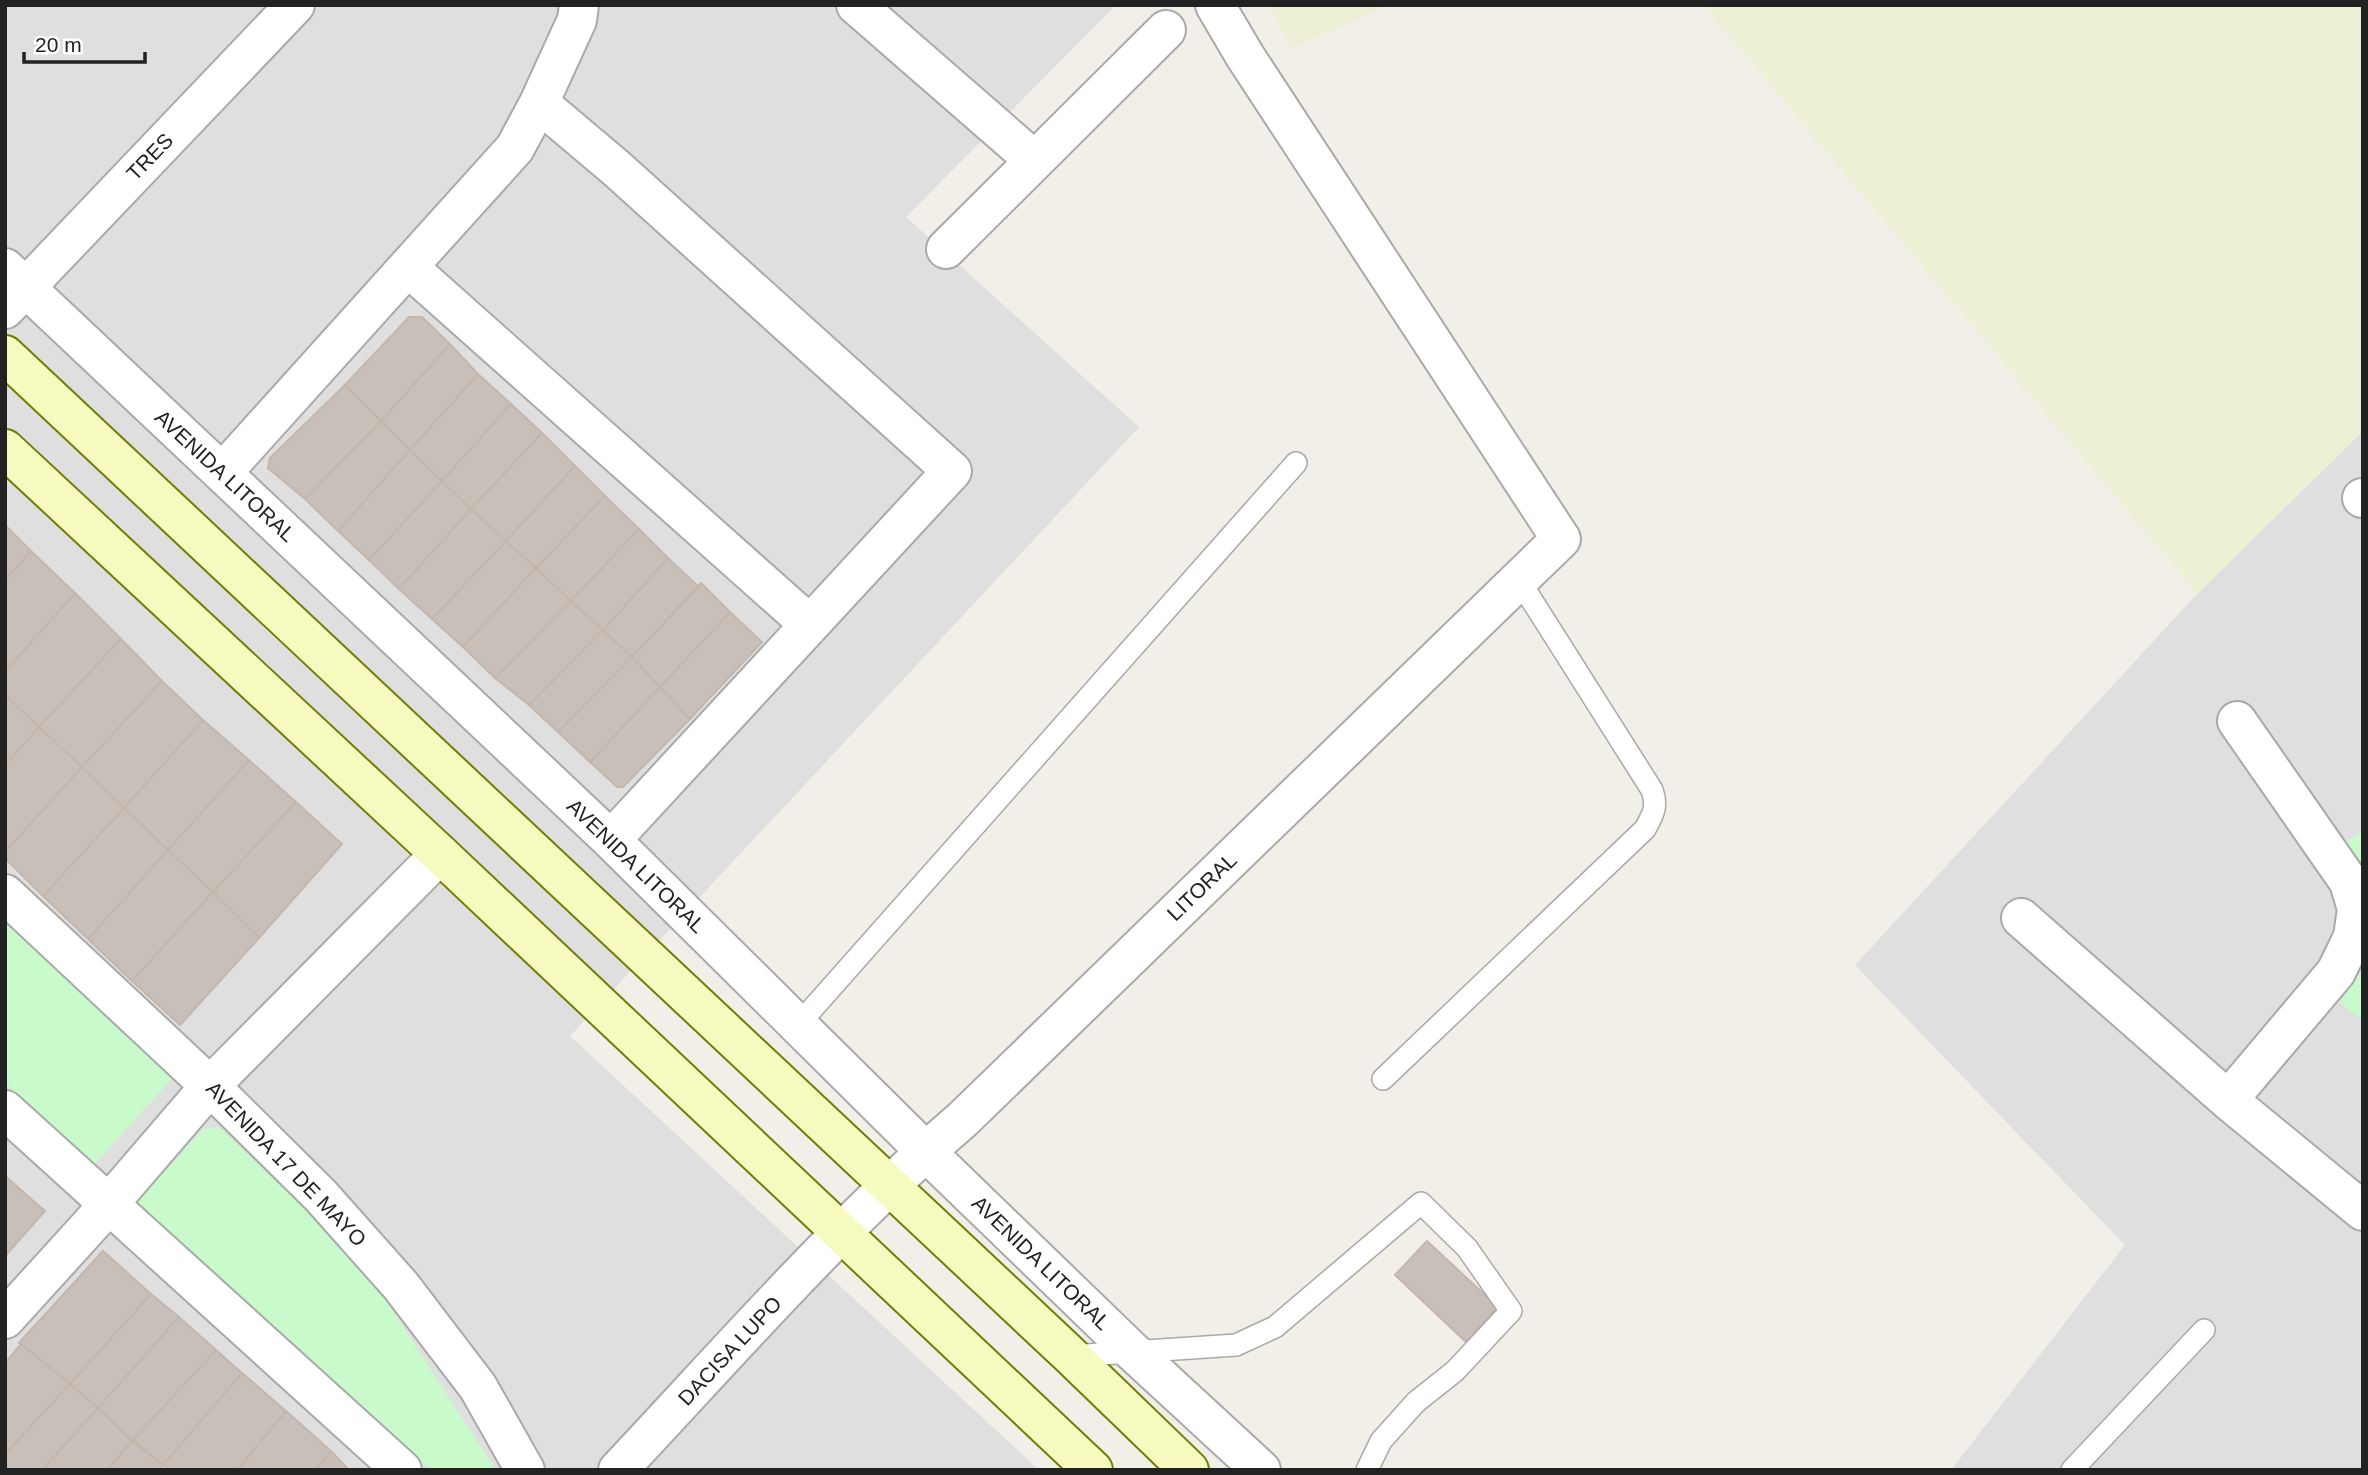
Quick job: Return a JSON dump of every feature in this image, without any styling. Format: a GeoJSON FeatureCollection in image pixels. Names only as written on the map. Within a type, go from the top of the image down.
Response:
{"type":"FeatureCollection","features":[{"type":"Feature","properties":{"kind":"main road"},"geometry":{"type":"LineString","coordinates":[[5,355],[1072,1356],[1189,1470]]}},
{"type":"Feature","properties":{"kind":"main road"},"geometry":{"type":"LineString","coordinates":[[5,449],[440,854],[1093,1470]]}},
{"type":"Feature","properties":{"kind":"street","name":"TRES"},"geometry":{"type":"LineString","coordinates":[[12,288],[295,5]]}},
{"type":"Feature","properties":{"kind":"street"},"geometry":{"type":"LineString","coordinates":[[222,473],[515,148],[577,20],[579,5]]}},
{"type":"Feature","properties":{"kind":"street"},"geometry":{"type":"LineString","coordinates":[[856,5],[1034,160]]}},
{"type":"Feature","properties":{"kind":"street","name":"LITORAL"},"geometry":{"type":"LineString","coordinates":[[841,1233],[962,1120],[1561,539],[1215,5]]}},
{"type":"Feature","properties":{"kind":"street"},"geometry":{"type":"LineString","coordinates":[[946,249],[1166,30]]}},
{"type":"Feature","properties":{"kind":"street"},"geometry":{"type":"LineString","coordinates":[[539,103],[952,471],[611,840]]}},
{"type":"Feature","properties":{"kind":"street"},"geometry":{"type":"LineString","coordinates":[[408,267],[809,624]]}},
{"type":"Feature","properties":{"kind":"street","name":"AVENIDA LITORAL"},"geometry":{"type":"LineString","coordinates":[[12,288],[222,473],[611,840],[925,1152],[1132,1351],[1261,1470]]}},
{"type":"Feature","properties":{"kind":"street"},"geometry":{"type":"LineString","coordinates":[[2228,1100],[2336,972],[2353,936],[2357,909],[2349,882],[2237,721]]}},
{"type":"Feature","properties":{"kind":"street"},"geometry":{"type":"LineString","coordinates":[[5,1319],[211,1086],[440,854]]}},
{"type":"Feature","properties":{"kind":"street","name":"AVENIDA 17 DE MAYO"},"geometry":{"type":"LineString","coordinates":[[5,894],[211,1086],[321,1196],[401,1286],[478,1387],[525,1470]]}},
{"type":"Feature","properties":{"kind":"street"},"geometry":{"type":"LineString","coordinates":[[2021,918],[2228,1100],[2363,1211]]}},
{"type":"Feature","properties":{"kind":"street"},"geometry":{"type":"LineString","coordinates":[[5,1110],[402,1470]]}},
{"type":"Feature","properties":{"kind":"street","name":"DACISA LUPO"},"geometry":{"type":"LineString","coordinates":[[618,1470],[841,1233]]}},
{"type":"Feature","properties":{"kind":"lane"},"geometry":{"type":"LineString","coordinates":[[798,1025],[1297,463]]}},
{"type":"Feature","properties":{"kind":"lane"},"geometry":{"type":"LineString","coordinates":[[1383,1079],[1645,829],[1654,813],[1656,800],[1653,790],[1519,580]]}},
{"type":"Feature","properties":{"kind":"lane"},"geometry":{"type":"LineString","coordinates":[[1072,1356],[1236,1345],[1275,1327],[1421,1203],[1467,1248],[1511,1311],[1455,1371],[1407,1412],[1381,1441],[1367,1470]]}},
{"type":"Feature","properties":{"kind":"lane"},"geometry":{"type":"LineString","coordinates":[[2072,1470],[2204,1329]]}},
{"type":"Feature","properties":{"kind":"shaded area"},"geometry":{"type":"Polygon","coordinates":[[[5,5],[1116,5],[906,217],[1139,427],[570,1036],[1039,1470],[5,1470],[5,5]]]}},
{"type":"Feature","properties":{"kind":"shaded area"},"geometry":{"type":"Polygon","coordinates":[[[2363,431],[2363,1470],[1951,1470],[2125,1245],[1855,965],[2197,594],[2363,431]]]}},
{"type":"Feature","properties":{"kind":"green space"},"geometry":{"type":"Polygon","coordinates":[[[1270,5],[1388,5],[1291,49],[1270,5]]]}},
{"type":"Feature","properties":{"kind":"green space"},"geometry":{"type":"Polygon","coordinates":[[[1703,5],[2363,5],[2363,431],[2197,594],[1703,5]]]}},
{"type":"Feature","properties":{"kind":"green space"},"geometry":{"type":"Polygon","coordinates":[[[2363,830],[2363,872],[2346,842],[2363,830]]]}},
{"type":"Feature","properties":{"kind":"green space"},"geometry":{"type":"Polygon","coordinates":[[[5,912],[177,1073],[94,1165],[5,1083],[5,912]]]}},
{"type":"Feature","properties":{"kind":"green space"},"geometry":{"type":"Polygon","coordinates":[[[2363,969],[2363,1021],[2340,1003],[2363,969]]]}},
{"type":"Feature","properties":{"kind":"green space"},"geometry":{"type":"Polygon","coordinates":[[[219,1127],[360,1261],[496,1470],[431,1470],[133,1207],[203,1129],[219,1127]]]}},
{"type":"Feature","properties":{"kind":"building"},"geometry":{"type":"Polygon","coordinates":[[[409,317],[422,317],[450,344],[381,421],[345,385],[409,317]]]}},
{"type":"Feature","properties":{"kind":"building"},"geometry":{"type":"Polygon","coordinates":[[[450,344],[478,374],[410,450],[381,421],[450,344]]]}},
{"type":"Feature","properties":{"kind":"building"},"geometry":{"type":"Polygon","coordinates":[[[478,374],[511,404],[442,481],[410,450],[478,374]]]}},
{"type":"Feature","properties":{"kind":"building"},"geometry":{"type":"Polygon","coordinates":[[[345,385],[381,421],[305,499],[268,468],[270,458],[345,385]]]}},
{"type":"Feature","properties":{"kind":"building"},"geometry":{"type":"Polygon","coordinates":[[[511,404],[542,433],[471,509],[442,481],[511,404]]]}},
{"type":"Feature","properties":{"kind":"building"},"geometry":{"type":"Polygon","coordinates":[[[381,421],[410,450],[338,531],[305,499],[381,421]]]}},
{"type":"Feature","properties":{"kind":"building"},"geometry":{"type":"Polygon","coordinates":[[[542,433],[575,466],[506,541],[471,509],[542,433]]]}},
{"type":"Feature","properties":{"kind":"building"},"geometry":{"type":"Polygon","coordinates":[[[410,450],[442,481],[369,560],[338,531],[410,450]]]}},
{"type":"Feature","properties":{"kind":"building"},"geometry":{"type":"Polygon","coordinates":[[[575,466],[605,496],[536,568],[506,541],[575,466]]]}},
{"type":"Feature","properties":{"kind":"building"},"geometry":{"type":"Polygon","coordinates":[[[442,481],[471,509],[399,589],[369,560],[442,481]]]}},
{"type":"Feature","properties":{"kind":"building"},"geometry":{"type":"Polygon","coordinates":[[[605,496],[639,529],[571,601],[536,568],[605,496]]]}},
{"type":"Feature","properties":{"kind":"building"},"geometry":{"type":"Polygon","coordinates":[[[471,509],[506,541],[432,619],[399,589],[471,509]]]}},
{"type":"Feature","properties":{"kind":"building"},"geometry":{"type":"Polygon","coordinates":[[[5,525],[31,551],[5,581],[5,525]]]}},
{"type":"Feature","properties":{"kind":"building"},"geometry":{"type":"Polygon","coordinates":[[[639,529],[668,558],[603,630],[571,601],[639,529]]]}},
{"type":"Feature","properties":{"kind":"building"},"geometry":{"type":"Polygon","coordinates":[[[506,541],[536,568],[463,647],[432,619],[506,541]]]}},
{"type":"Feature","properties":{"kind":"building"},"geometry":{"type":"Polygon","coordinates":[[[31,551],[75,593],[5,672],[5,581],[31,551]]]}},
{"type":"Feature","properties":{"kind":"building"},"geometry":{"type":"Polygon","coordinates":[[[668,558],[699,587],[632,657],[603,630],[668,558]]]}},
{"type":"Feature","properties":{"kind":"building"},"geometry":{"type":"Polygon","coordinates":[[[536,568],[571,601],[495,678],[463,647],[536,568]]]}},
{"type":"Feature","properties":{"kind":"building"},"geometry":{"type":"Polygon","coordinates":[[[701,583],[730,612],[660,687],[632,657],[701,583]]]}},
{"type":"Feature","properties":{"kind":"building"},"geometry":{"type":"Polygon","coordinates":[[[75,593],[121,639],[39,727],[5,695],[5,672],[75,593]]]}},
{"type":"Feature","properties":{"kind":"building"},"geometry":{"type":"Polygon","coordinates":[[[571,601],[603,630],[529,705],[495,678],[571,601]]]}},
{"type":"Feature","properties":{"kind":"building"},"geometry":{"type":"Polygon","coordinates":[[[730,612],[762,642],[690,719],[660,687],[730,612]]]}},
{"type":"Feature","properties":{"kind":"building"},"geometry":{"type":"Polygon","coordinates":[[[603,630],[632,657],[558,732],[529,705],[603,630]]]}},
{"type":"Feature","properties":{"kind":"building"},"geometry":{"type":"Polygon","coordinates":[[[121,639],[162,681],[82,767],[39,727],[121,639]]]}},
{"type":"Feature","properties":{"kind":"building"},"geometry":{"type":"Polygon","coordinates":[[[632,657],[660,687],[590,762],[558,732],[632,657]]]}},
{"type":"Feature","properties":{"kind":"building"},"geometry":{"type":"Polygon","coordinates":[[[162,681],[203,720],[124,808],[82,767],[162,681]]]}},
{"type":"Feature","properties":{"kind":"building"},"geometry":{"type":"Polygon","coordinates":[[[660,687],[690,719],[623,787],[617,787],[590,762],[660,687]]]}},
{"type":"Feature","properties":{"kind":"building"},"geometry":{"type":"Polygon","coordinates":[[[5,695],[39,727],[5,765],[5,695]]]}},
{"type":"Feature","properties":{"kind":"building"},"geometry":{"type":"Polygon","coordinates":[[[203,720],[249,760],[168,850],[124,808],[203,720]]]}},
{"type":"Feature","properties":{"kind":"building"},"geometry":{"type":"Polygon","coordinates":[[[39,727],[82,767],[5,852],[5,765],[39,727]]]}},
{"type":"Feature","properties":{"kind":"building"},"geometry":{"type":"Polygon","coordinates":[[[249,760],[296,802],[213,892],[168,850],[249,760]]]}},
{"type":"Feature","properties":{"kind":"building"},"geometry":{"type":"Polygon","coordinates":[[[82,767],[124,808],[43,896],[5,858],[5,852],[82,767]]]}},
{"type":"Feature","properties":{"kind":"building"},"geometry":{"type":"Polygon","coordinates":[[[296,802],[342,844],[259,938],[213,892],[296,802]]]}},
{"type":"Feature","properties":{"kind":"building"},"geometry":{"type":"Polygon","coordinates":[[[124,808],[168,850],[88,939],[43,896],[124,808]]]}},
{"type":"Feature","properties":{"kind":"building"},"geometry":{"type":"Polygon","coordinates":[[[168,850],[213,892],[132,981],[88,939],[168,850]]]}},
{"type":"Feature","properties":{"kind":"building"},"geometry":{"type":"Polygon","coordinates":[[[213,892],[259,938],[180,1025],[132,981],[213,892]]]}},
{"type":"Feature","properties":{"kind":"building"},"geometry":{"type":"Polygon","coordinates":[[[5,1176],[45,1211],[5,1256],[5,1176]]]}},
{"type":"Feature","properties":{"kind":"building"},"geometry":{"type":"Polygon","coordinates":[[[1427,1241],[1498,1307],[1466,1342],[1395,1275],[1427,1241]]]}},
{"type":"Feature","properties":{"kind":"building"},"geometry":{"type":"Polygon","coordinates":[[[103,1251],[151,1294],[70,1384],[19,1343],[103,1251]]]}},
{"type":"Feature","properties":{"kind":"building"},"geometry":{"type":"Polygon","coordinates":[[[151,1294],[179,1317],[98,1408],[70,1384],[151,1294]]]}},
{"type":"Feature","properties":{"kind":"building"},"geometry":{"type":"Polygon","coordinates":[[[179,1317],[216,1350],[132,1441],[98,1408],[179,1317]]]}},
{"type":"Feature","properties":{"kind":"building"},"geometry":{"type":"Polygon","coordinates":[[[21,1344],[70,1384],[5,1454],[5,1363],[21,1344]]]}},
{"type":"Feature","properties":{"kind":"building"},"geometry":{"type":"Polygon","coordinates":[[[216,1350],[242,1373],[163,1465],[133,1440],[216,1350]]]}},
{"type":"Feature","properties":{"kind":"building"},"geometry":{"type":"Polygon","coordinates":[[[242,1373],[286,1411],[237,1470],[168,1470],[163,1465],[242,1373]]]}},
{"type":"Feature","properties":{"kind":"building"},"geometry":{"type":"Polygon","coordinates":[[[70,1384],[98,1408],[42,1470],[5,1470],[5,1454],[70,1384]]]}},
{"type":"Feature","properties":{"kind":"building"},"geometry":{"type":"Polygon","coordinates":[[[98,1408],[132,1441],[107,1470],[42,1470],[98,1408]]]}},
{"type":"Feature","properties":{"kind":"building"},"geometry":{"type":"Polygon","coordinates":[[[286,1411],[331,1451],[315,1470],[237,1470],[286,1411]]]}},
{"type":"Feature","properties":{"kind":"building"},"geometry":{"type":"Polygon","coordinates":[[[132,1441],[163,1465],[159,1470],[107,1470],[132,1441]]]}},
{"type":"Feature","properties":{"kind":"building"},"geometry":{"type":"Polygon","coordinates":[[[331,1451],[349,1470],[315,1470],[331,1451]]]}}]}
